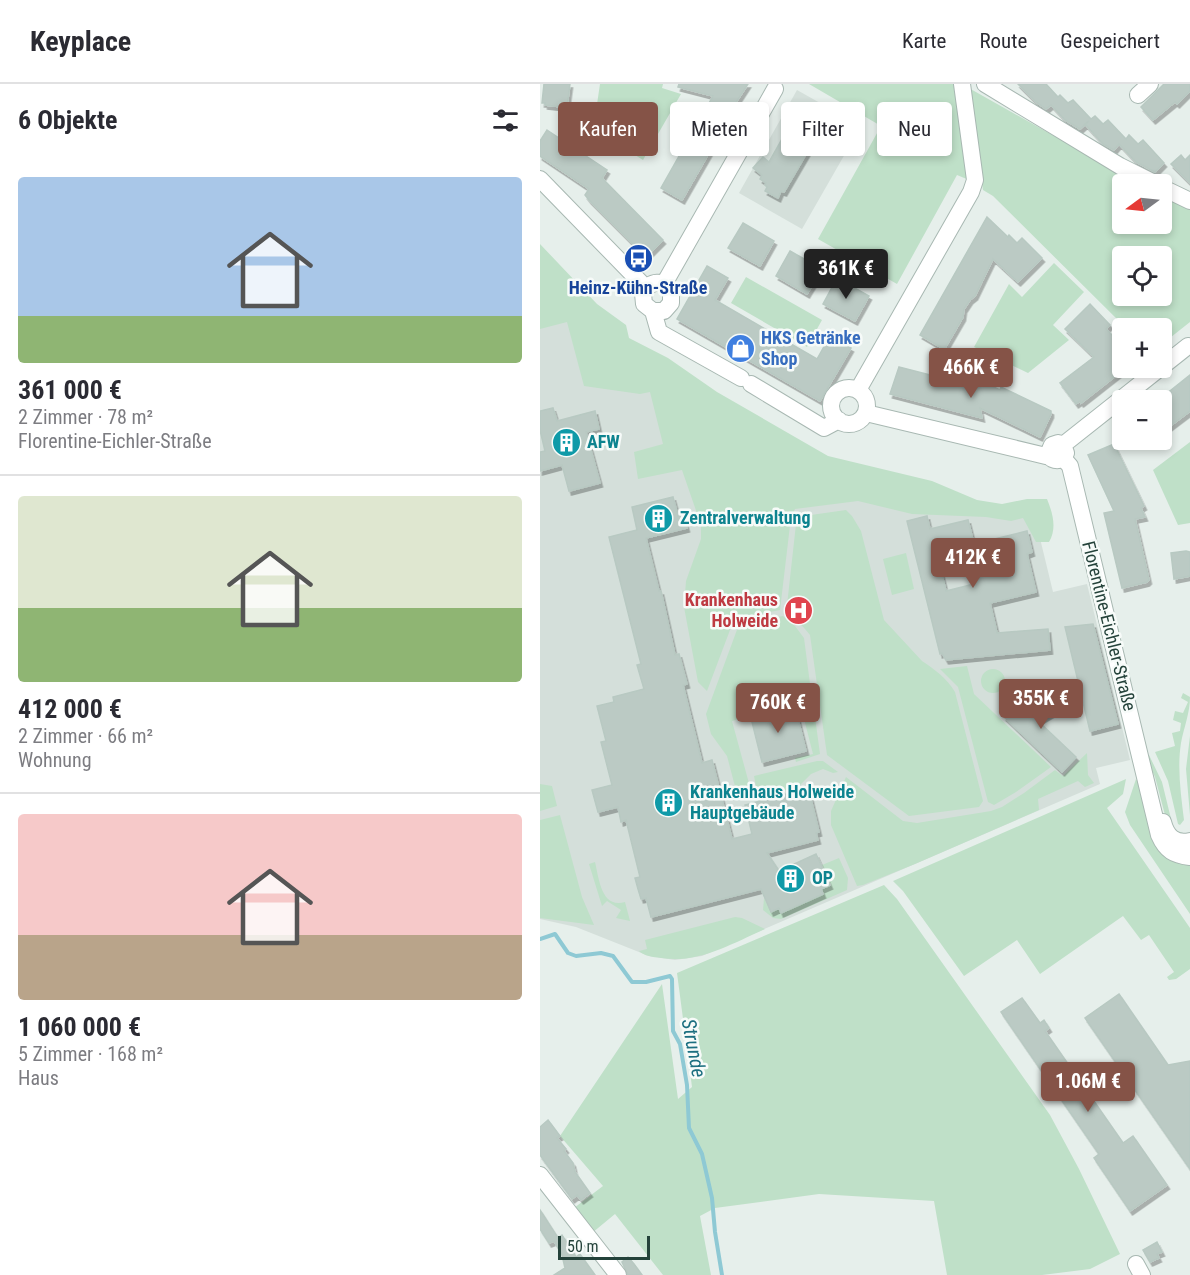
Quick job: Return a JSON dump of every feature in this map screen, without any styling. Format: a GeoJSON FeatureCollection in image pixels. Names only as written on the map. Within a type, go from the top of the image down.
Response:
{"type":"FeatureCollection","features":[{"type":"Feature","properties":{"kind":"street"},"geometry":{"type":"LineString","coordinates":[[858,390],[971,192],[975,180],[962,84]]}},
{"type":"Feature","properties":{"kind":"street"},"geometry":{"type":"LineString","coordinates":[[985,84],[1136,174]]}},
{"type":"Feature","properties":{"kind":"street"},"geometry":{"type":"LineString","coordinates":[[664,284],[775,90]]}},
{"type":"Feature","properties":{"kind":"street"},"geometry":{"type":"LineString","coordinates":[[540,179],[646,288]]}},
{"type":"Feature","properties":{"kind":"street"},"geometry":{"type":"LineString","coordinates":[[1172,192],[1190,201]]}},
{"type":"Feature","properties":{"kind":"street"},"geometry":{"type":"LineString","coordinates":[[653,311],[664,311],[671,303],[671,292],[664,284],[654,283],[643,293],[644,304],[653,311],[659,332],[824,428],[839,420]]}},
{"type":"Feature","properties":{"kind":"street"},"geometry":{"type":"LineString","coordinates":[[866,413],[1059,453],[1188,346]]}},
{"type":"Feature","properties":{"kind":"street"},"geometry":{"type":"LineString","coordinates":[[846,388],[858,390],[867,402],[866,413],[854,423],[844,423],[832,411],[833,399],[836,394],[846,388]]}},
{"type":"Feature","properties":{"kind":"street","name":"Florentine-Eichler-Straße"},"geometry":{"type":"LineString","coordinates":[[1059,453],[1070,466],[1163,844],[1168,851],[1190,857]]}},
{"type":"Feature","properties":{"kind":"street","name":"Florentine-Eichler-Straße"},"geometry":{"type":"LineString","coordinates":[[1150,796],[1170,838],[1177,842],[1190,841]]}},
{"type":"Feature","properties":{"kind":"street"},"geometry":{"type":"LineString","coordinates":[[540,1175],[618,1275]]}},
{"type":"Feature","properties":{"kind":"shaded area"},"geometry":{"type":"Polygon","coordinates":[[[797,90],[818,102],[790,102],[797,90]]]}},
{"type":"Feature","properties":{"kind":"shaded area"},"geometry":{"type":"Polygon","coordinates":[[[781,118],[781,156],[844,156],[802,229],[739,193],[760,156],[769,156],[769,140],[781,118]]]}},
{"type":"Feature","properties":{"kind":"shaded area","name":"Krankenhaus Holweide"},"geometry":{"type":"Polygon","coordinates":[[[540,267],[664,372],[844,465],[977,501],[1036,510],[1038,530],[1053,592],[1087,584],[1130,760],[1096,768],[1100,784],[702,956],[675,960],[649,956],[576,927],[540,919],[540,267]]]}},
{"type":"Feature","properties":{"kind":"green space"},"geometry":{"type":"Polygon","coordinates":[[[600,84],[663,84],[662,88],[681,94],[676,102],[670,102],[670,113],[658,134],[658,102],[597,102],[600,84]]]}},
{"type":"Feature","properties":{"kind":"green space"},"geometry":{"type":"Polygon","coordinates":[[[809,84],[955,84],[969,180],[957,175],[897,284],[818,239],[877,133],[877,156],[952,156],[952,102],[877,102],[877,124],[865,117],[865,102],[840,102],[809,84]]]}},
{"type":"Feature","properties":{"kind":"green space"},"geometry":{"type":"Polygon","coordinates":[[[967,87],[1121,174],[1112,174],[1112,234],[1172,234],[1172,197],[1190,204],[1190,322],[1172,336],[1172,318],[1116,318],[993,196],[983,190],[967,87]]]}},
{"type":"Feature","properties":{"kind":"green space"},"geometry":{"type":"Polygon","coordinates":[[[540,244],[597,304],[626,325],[629,338],[668,358],[717,392],[828,456],[932,481],[977,500],[1002,504],[1027,499],[1047,499],[1053,521],[1053,531],[1049,542],[1036,542],[1023,518],[1011,521],[986,517],[912,514],[858,501],[795,509],[791,517],[780,610],[740,618],[733,622],[707,691],[698,682],[684,607],[686,581],[701,539],[701,525],[682,470],[638,479],[634,452],[663,444],[650,392],[640,394],[584,386],[567,322],[540,329],[540,244]]]}},
{"type":"Feature","properties":{"kind":"green space"},"geometry":{"type":"Polygon","coordinates":[[[1054,263],[1084,292],[1053,325],[1069,340],[1028,373],[974,347],[1009,284],[1022,297],[1054,263]]]}},
{"type":"Feature","properties":{"kind":"green space"},"geometry":{"type":"Polygon","coordinates":[[[746,277],[822,320],[807,347],[731,303],[746,277]]]}},
{"type":"Feature","properties":{"kind":"green space"},"geometry":{"type":"Polygon","coordinates":[[[1190,442],[1190,523],[1178,525],[1153,470],[1190,442]]]}},
{"type":"Feature","properties":{"kind":"green space"},"geometry":{"type":"Polygon","coordinates":[[[846,510],[861,531],[884,620],[922,661],[944,678],[955,692],[983,801],[979,807],[909,816],[827,755],[810,635],[787,605],[796,524],[799,519],[804,516],[846,510]]]}},
{"type":"Feature","properties":{"kind":"green space"},"geometry":{"type":"Polygon","coordinates":[[[906,553],[914,589],[892,595],[883,559],[906,553]]]}},
{"type":"Feature","properties":{"kind":"green space"},"geometry":{"type":"Polygon","coordinates":[[[783,616],[804,638],[812,699],[732,721],[753,798],[744,799],[737,794],[727,756],[711,734],[706,714],[738,627],[743,623],[783,616]]]}},
{"type":"Feature","properties":{"kind":"green space"},"geometry":{"type":"Polygon","coordinates":[[[967,666],[974,694],[1051,767],[994,805],[988,802],[958,687],[940,669],[967,666]]]}},
{"type":"Feature","properties":{"kind":"green space"},"geometry":{"type":"Polygon","coordinates":[[[993,669],[998,670],[1004,676],[1004,686],[998,692],[993,693],[988,692],[982,686],[981,681],[982,676],[988,670],[993,669]]]}},
{"type":"Feature","properties":{"kind":"green space"},"geometry":{"type":"Polygon","coordinates":[[[1183,693],[1190,697],[1179,762],[1184,820],[1180,825],[1168,781],[1155,752],[1175,746],[1172,733],[1180,731],[1181,723],[1173,720],[1175,711],[1183,713],[1188,702],[1181,698],[1183,693]]]}},
{"type":"Feature","properties":{"kind":"green space"},"geometry":{"type":"Polygon","coordinates":[[[813,702],[820,754],[796,762],[795,758],[813,754],[801,707],[813,702]]]}},
{"type":"Feature","properties":{"kind":"green space"},"geometry":{"type":"Polygon","coordinates":[[[1190,736],[1190,815],[1186,769],[1190,736]]]}},
{"type":"Feature","properties":{"kind":"green space"},"geometry":{"type":"Polygon","coordinates":[[[1087,753],[1088,775],[1094,783],[1085,787],[1078,781],[1038,799],[1039,810],[863,885],[857,886],[831,825],[831,811],[846,777],[903,821],[917,823],[991,811],[1002,807],[1055,770],[1063,776],[1087,753]]]}},
{"type":"Feature","properties":{"kind":"green space"},"geometry":{"type":"Polygon","coordinates":[[[1149,755],[1162,782],[1173,827],[1183,833],[1183,838],[1180,838],[1165,815],[1155,777],[1145,756],[1149,755]]]}},
{"type":"Feature","properties":{"kind":"green space"},"geometry":{"type":"Polygon","coordinates":[[[823,761],[838,772],[833,773],[823,769],[811,774],[798,787],[758,797],[754,776],[823,761]]]}},
{"type":"Feature","properties":{"kind":"green space"},"geometry":{"type":"Polygon","coordinates":[[[1126,779],[1123,794],[1107,808],[1190,928],[1190,969],[1176,979],[1169,980],[1167,977],[1174,972],[1149,935],[1141,940],[1123,916],[1040,974],[1017,940],[964,976],[903,891],[893,881],[1126,779]]]}},
{"type":"Feature","properties":{"kind":"green space"},"geometry":{"type":"Polygon","coordinates":[[[1136,779],[1190,861],[1190,914],[1130,825],[1125,812],[1136,779]]]}},
{"type":"Feature","properties":{"kind":"green space"},"geometry":{"type":"Polygon","coordinates":[[[540,784],[552,786],[557,806],[540,811],[540,784]]]}},
{"type":"Feature","properties":{"kind":"green space"},"geometry":{"type":"Polygon","coordinates":[[[560,815],[582,897],[594,925],[540,918],[540,820],[560,815]]]}},
{"type":"Feature","properties":{"kind":"green space"},"geometry":{"type":"Polygon","coordinates":[[[839,858],[848,878],[847,890],[781,919],[773,918],[763,910],[764,898],[771,912],[779,908],[781,913],[824,894],[822,889],[831,885],[822,865],[839,858]]]}},
{"type":"Feature","properties":{"kind":"green space"},"geometry":{"type":"Polygon","coordinates":[[[595,862],[602,891],[611,901],[625,902],[630,921],[616,918],[621,910],[607,901],[602,906],[589,864],[595,862]]]}},
{"type":"Feature","properties":{"kind":"green space"},"geometry":{"type":"Polygon","coordinates":[[[884,885],[897,899],[1050,1115],[1120,1254],[1090,1269],[1042,1275],[947,1275],[934,1201],[819,1194],[715,1208],[700,1216],[711,1275],[663,1275],[615,1214],[592,1233],[574,1208],[603,1186],[560,1136],[662,984],[678,1099],[692,1087],[677,973],[884,885]]]}},
{"type":"Feature","properties":{"kind":"green space"},"geometry":{"type":"Polygon","coordinates":[[[735,917],[765,929],[714,951],[688,958],[655,957],[639,951],[647,949],[645,940],[735,917]]]}},
{"type":"Feature","properties":{"kind":"building"},"geometry":{"type":"Polygon","coordinates":[[[544,84],[570,84],[568,102],[558,102],[558,107],[542,103],[544,84]]]}},
{"type":"Feature","properties":{"kind":"building"},"geometry":{"type":"Polygon","coordinates":[[[679,84],[748,84],[736,102],[710,102],[713,96],[678,87],[679,84]]]}},
{"type":"Feature","properties":{"kind":"building"},"geometry":{"type":"Polygon","coordinates":[[[1018,84],[1046,84],[1058,97],[1060,95],[1068,103],[1073,100],[1091,119],[1095,116],[1103,124],[1108,120],[1126,139],[1129,135],[1138,144],[1143,140],[1164,163],[1155,172],[1136,162],[1119,144],[1114,150],[1103,144],[1085,124],[1080,129],[1065,120],[1051,105],[1046,109],[1018,84]]]}},
{"type":"Feature","properties":{"kind":"building"},"geometry":{"type":"Polygon","coordinates":[[[1164,84],[1190,84],[1190,91],[1177,104],[1175,102],[1153,120],[1141,107],[1164,84]]]}},
{"type":"Feature","properties":{"kind":"building"},"geometry":{"type":"Polygon","coordinates":[[[547,130],[558,137],[558,156],[586,156],[607,170],[602,178],[663,240],[646,257],[589,200],[585,195],[589,189],[540,156],[540,141],[547,130]]]}},
{"type":"Feature","properties":{"kind":"building"},"geometry":{"type":"Polygon","coordinates":[[[781,141],[781,156],[805,156],[784,192],[781,191],[778,198],[765,191],[766,183],[760,179],[762,175],[753,168],[763,157],[769,162],[781,141]]]}},
{"type":"Feature","properties":{"kind":"building"},"geometry":{"type":"Polygon","coordinates":[[[1181,155],[1185,160],[1190,155],[1190,183],[1171,164],[1181,155]]]}},
{"type":"Feature","properties":{"kind":"building"},"geometry":{"type":"Polygon","coordinates":[[[679,156],[707,156],[682,200],[661,188],[679,156]]]}},
{"type":"Feature","properties":{"kind":"building"},"geometry":{"type":"Polygon","coordinates":[[[987,217],[1017,243],[1022,238],[1042,258],[1018,282],[993,259],[975,296],[964,309],[963,317],[945,348],[942,348],[920,335],[987,217]]]}},
{"type":"Feature","properties":{"kind":"building"},"geometry":{"type":"Polygon","coordinates":[[[743,223],[774,241],[760,266],[728,248],[743,223]]]}},
{"type":"Feature","properties":{"kind":"building"},"geometry":{"type":"Polygon","coordinates":[[[790,251],[822,269],[807,294],[776,276],[790,251]]]}},
{"type":"Feature","properties":{"kind":"building"},"geometry":{"type":"Polygon","coordinates":[[[707,266],[728,278],[715,300],[817,359],[830,336],[851,348],[820,401],[677,319],[707,266]]]}},
{"type":"Feature","properties":{"kind":"building"},"geometry":{"type":"Polygon","coordinates":[[[837,278],[869,296],[855,321],[823,304],[837,278]]]}},
{"type":"Feature","properties":{"kind":"building"},"geometry":{"type":"Polygon","coordinates":[[[1090,304],[1110,325],[1106,329],[1112,335],[1113,378],[1081,403],[1080,401],[1076,404],[1060,383],[1094,357],[1065,329],[1090,304]]]}},
{"type":"Feature","properties":{"kind":"building"},"geometry":{"type":"Polygon","coordinates":[[[899,367],[977,387],[979,380],[1000,390],[1001,387],[1051,411],[1051,414],[1040,437],[980,408],[982,418],[890,394],[899,367]]]}},
{"type":"Feature","properties":{"kind":"building"},"geometry":{"type":"Polygon","coordinates":[[[1190,375],[1190,411],[1172,425],[1172,390],[1190,375]]]}},
{"type":"Feature","properties":{"kind":"building","name":"AFW"},"geometry":{"type":"Polygon","coordinates":[[[553,408],[557,421],[595,411],[599,429],[586,432],[600,483],[569,491],[562,465],[540,471],[540,452],[545,451],[540,430],[540,411],[553,408]]]}},
{"type":"Feature","properties":{"kind":"building"},"geometry":{"type":"Polygon","coordinates":[[[1112,445],[1112,450],[1117,450],[1144,506],[1141,508],[1145,517],[1135,519],[1149,580],[1147,582],[1122,588],[1104,513],[1114,511],[1088,455],[1112,445]]]}},
{"type":"Feature","properties":{"kind":"building"},"geometry":{"type":"Polygon","coordinates":[[[673,497],[678,516],[683,514],[687,528],[646,538],[659,591],[661,591],[675,655],[679,654],[687,684],[683,685],[702,763],[712,760],[732,839],[752,834],[745,805],[805,789],[806,796],[810,795],[819,832],[816,833],[818,840],[767,853],[779,871],[816,854],[830,885],[821,889],[823,894],[781,913],[779,908],[771,912],[761,889],[651,917],[646,898],[641,899],[635,878],[640,877],[626,820],[621,822],[618,807],[598,812],[592,790],[612,785],[601,742],[606,741],[597,706],[614,702],[613,697],[644,689],[637,665],[641,664],[609,537],[637,530],[632,507],[673,497]]]}},
{"type":"Feature","properties":{"kind":"building"},"geometry":{"type":"Polygon","coordinates":[[[927,516],[930,529],[968,520],[974,544],[1027,531],[1032,552],[1027,554],[1036,592],[990,603],[997,633],[1048,629],[1050,650],[946,660],[942,653],[940,654],[907,521],[927,516]],[[968,560],[940,567],[946,591],[974,584],[968,560]]]}},
{"type":"Feature","properties":{"kind":"building"},"geometry":{"type":"Polygon","coordinates":[[[1190,552],[1190,576],[1174,579],[1171,553],[1190,552]]]}},
{"type":"Feature","properties":{"kind":"building"},"geometry":{"type":"Polygon","coordinates":[[[1093,624],[1118,724],[1090,731],[1065,627],[1093,624]]]}},
{"type":"Feature","properties":{"kind":"building"},"geometry":{"type":"Polygon","coordinates":[[[1048,691],[1059,709],[1038,721],[1076,757],[1062,772],[1004,717],[1048,691]]]}},
{"type":"Feature","properties":{"kind":"building"},"geometry":{"type":"Polygon","coordinates":[[[795,707],[806,751],[762,762],[751,718],[795,707]]]}},
{"type":"Feature","properties":{"kind":"building"},"geometry":{"type":"Polygon","coordinates":[[[1119,994],[1168,1065],[1190,1061],[1190,1169],[1085,1018],[1119,994]]]}},
{"type":"Feature","properties":{"kind":"building"},"geometry":{"type":"Polygon","coordinates":[[[1022,998],[1040,1023],[1044,1020],[1049,1028],[1045,1031],[1123,1143],[1133,1136],[1167,1185],[1130,1211],[1094,1158],[1099,1154],[1001,1012],[1022,998]]]}},
{"type":"Feature","properties":{"kind":"building"},"geometry":{"type":"Polygon","coordinates":[[[548,1120],[560,1136],[557,1138],[566,1149],[564,1151],[573,1163],[575,1172],[590,1193],[581,1200],[577,1195],[572,1199],[540,1155],[540,1127],[548,1120]]]}},
{"type":"Feature","properties":{"kind":"building"},"geometry":{"type":"Polygon","coordinates":[[[540,1210],[558,1238],[562,1235],[576,1257],[580,1254],[595,1275],[554,1275],[565,1268],[562,1255],[554,1241],[549,1243],[540,1229],[540,1210]]]}},
{"type":"Feature","properties":{"kind":"building"},"geometry":{"type":"Polygon","coordinates":[[[1157,1242],[1162,1252],[1157,1254],[1159,1258],[1150,1262],[1143,1250],[1157,1242]]]}},
{"type":"Feature","properties":{"kind":"building"},"geometry":{"type":"Polygon","coordinates":[[[628,1257],[642,1275],[628,1275],[622,1262],[628,1257]]]}},
{"type":"Feature","properties":{"kind":"waterway","name":"Strunde"},"geometry":{"type":"LineString","coordinates":[[540,939],[555,934],[568,953],[576,956],[601,953],[613,956],[632,982],[646,982],[670,976],[672,979],[673,1031],[680,1044],[687,1085],[689,1128],[702,1154],[712,1198],[722,1275]]}},
{"type":"Feature","properties":{"kind":"place","name":"Heinz-Kühn-Straße"},"geometry":{"type":"Point","coordinates":[638,259]}},
{"type":"Feature","properties":{"kind":"place","name":"HKS Getränke Shop"},"geometry":{"type":"Point","coordinates":[740,348]}},
{"type":"Feature","properties":{"kind":"place","name":"AFW"},"geometry":{"type":"Point","coordinates":[566,442]}},
{"type":"Feature","properties":{"kind":"place","name":"Zentralverwaltung"},"geometry":{"type":"Point","coordinates":[659,518]}},
{"type":"Feature","properties":{"kind":"place","name":"Krankenhaus Holweide"},"geometry":{"type":"Point","coordinates":[799,610]}},
{"type":"Feature","properties":{"kind":"place","name":"Krankenhaus Holweide Hauptgebäude"},"geometry":{"type":"Point","coordinates":[669,802]}},
{"type":"Feature","properties":{"kind":"place","name":"OP"},"geometry":{"type":"Point","coordinates":[791,878]}}]}
